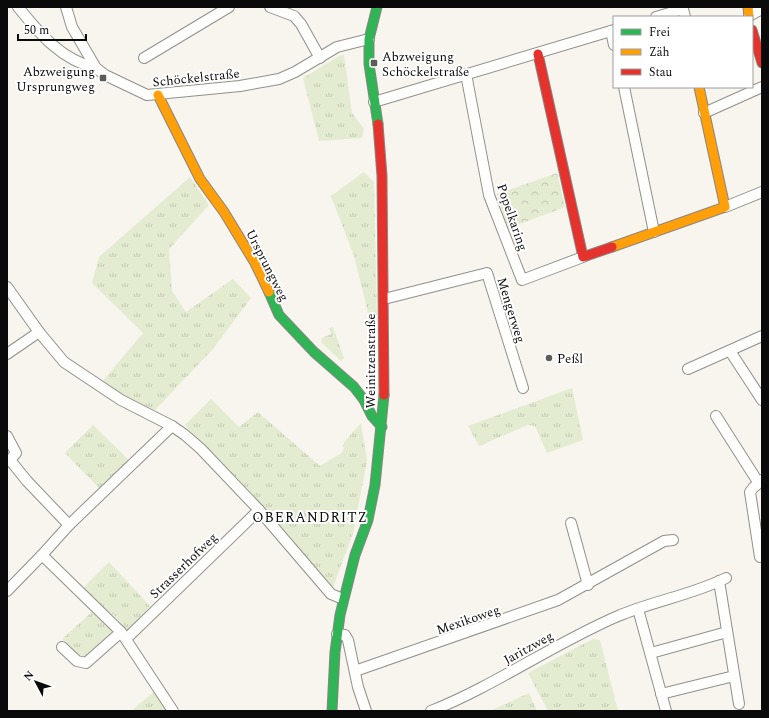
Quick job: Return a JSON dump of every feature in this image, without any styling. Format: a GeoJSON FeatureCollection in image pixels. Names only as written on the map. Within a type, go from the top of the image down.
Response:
{"type":"FeatureCollection","features":[{"type":"Feature","properties":{"kind":"street"},"geometry":{"type":"LineString","coordinates":[[18,7],[37,30],[64,55],[86,66],[96,68]]}},
{"type":"Feature","properties":{"kind":"street","name":"Schöckelstraße"},"geometry":{"type":"LineString","coordinates":[[66,7],[72,27],[96,68],[105,75],[147,95],[240,86],[279,79],[295,72],[338,47],[369,39]]}},
{"type":"Feature","properties":{"kind":"street","name":"Schöckelstraße"},"geometry":{"type":"LineString","coordinates":[[144,58],[229,7]]}},
{"type":"Feature","properties":{"kind":"street"},"geometry":{"type":"LineString","coordinates":[[270,7],[294,16],[301,24],[320,58]]}},
{"type":"Feature","properties":{"kind":"street","name":"Weinitzenstraße"},"geometry":{"type":"LineString","coordinates":[[332,711],[337,634],[343,600],[355,555],[368,520],[375,485],[382,427],[385,375],[382,176],[380,140],[369,64],[369,39],[377,7]]}},
{"type":"Feature","properties":{"kind":"street"},"geometry":{"type":"LineString","coordinates":[[659,16],[683,9],[685,16]]}},
{"type":"Feature","properties":{"kind":"street"},"geometry":{"type":"LineString","coordinates":[[748,13],[762,9]]}},
{"type":"Feature","properties":{"kind":"street"},"geometry":{"type":"LineString","coordinates":[[374,102],[538,54],[612,30]]}},
{"type":"Feature","properties":{"kind":"street"},"geometry":{"type":"LineString","coordinates":[[753,33],[762,63]]}},
{"type":"Feature","properties":{"kind":"street"},"geometry":{"type":"LineString","coordinates":[[538,54],[583,257]]}},
{"type":"Feature","properties":{"kind":"street","name":"Popelkaring"},"geometry":{"type":"LineString","coordinates":[[466,74],[489,195],[522,280],[725,207],[762,192]]}},
{"type":"Feature","properties":{"kind":"street"},"geometry":{"type":"LineString","coordinates":[[704,113],[762,87]]}},
{"type":"Feature","properties":{"kind":"street"},"geometry":{"type":"LineString","coordinates":[[624,88],[654,232]]}},
{"type":"Feature","properties":{"kind":"street"},"geometry":{"type":"LineString","coordinates":[[699,88],[725,207]]}},
{"type":"Feature","properties":{"kind":"street","name":"Ursprungweg"},"geometry":{"type":"LineString","coordinates":[[158,95],[200,178],[224,212],[255,263],[279,315],[291,330],[328,366],[349,382],[364,400],[372,416],[382,427]]}},
{"type":"Feature","properties":{"kind":"street","name":"Mengerweg"},"geometry":{"type":"LineString","coordinates":[[384,299],[487,273],[523,388]]}},
{"type":"Feature","properties":{"kind":"street"},"geometry":{"type":"LineString","coordinates":[[7,287],[39,332],[64,362],[121,400],[172,426],[201,449],[259,510],[331,594],[343,600]]}},
{"type":"Feature","properties":{"kind":"street"},"geometry":{"type":"LineString","coordinates":[[7,354],[39,332]]}},
{"type":"Feature","properties":{"kind":"street"},"geometry":{"type":"LineString","coordinates":[[688,369],[762,336]]}},
{"type":"Feature","properties":{"kind":"street"},"geometry":{"type":"LineString","coordinates":[[730,351],[762,400]]}},
{"type":"Feature","properties":{"kind":"street"},"geometry":{"type":"LineString","coordinates":[[716,416],[760,481],[750,492],[760,557],[762,556]]}},
{"type":"Feature","properties":{"kind":"street"},"geometry":{"type":"LineString","coordinates":[[7,591],[69,525],[172,426]]}},
{"type":"Feature","properties":{"kind":"street"},"geometry":{"type":"LineString","coordinates":[[7,436],[16,453],[8,461],[69,525]]}},
{"type":"Feature","properties":{"kind":"street","name":"Strasserhofweg"},"geometry":{"type":"LineString","coordinates":[[62,647],[77,661],[86,663],[123,636],[259,510]]}},
{"type":"Feature","properties":{"kind":"street"},"geometry":{"type":"LineString","coordinates":[[571,523],[588,585]]}},
{"type":"Feature","properties":{"kind":"street","name":"Mexikoweg"},"geometry":{"type":"LineString","coordinates":[[355,671],[558,600],[588,585],[664,541],[673,540]]}},
{"type":"Feature","properties":{"kind":"street"},"geometry":{"type":"LineString","coordinates":[[42,555],[123,636],[173,711]]}},
{"type":"Feature","properties":{"kind":"street","name":"Jaritzweg"},"geometry":{"type":"LineString","coordinates":[[431,711],[493,682],[555,646],[618,616],[723,579],[727,632],[739,704]]}},
{"type":"Feature","properties":{"kind":"street"},"geometry":{"type":"LineString","coordinates":[[638,609],[666,711]]}},
{"type":"Feature","properties":{"kind":"street"},"geometry":{"type":"LineString","coordinates":[[650,654],[727,632]]}},
{"type":"Feature","properties":{"kind":"street"},"geometry":{"type":"LineString","coordinates":[[337,634],[345,635],[348,640],[366,711]]}},
{"type":"Feature","properties":{"kind":"street"},"geometry":{"type":"LineString","coordinates":[[661,694],[734,676]]}},
{"type":"Feature","properties":{"kind":"green space"},"geometry":{"type":"Polygon","coordinates":[[[344,55],[352,113],[364,129],[362,138],[319,141],[303,78],[339,56],[344,55]]]}},
{"type":"Feature","properties":{"kind":"green space"},"geometry":{"type":"Polygon","coordinates":[[[364,172],[374,182],[377,319],[374,337],[354,256],[331,196],[364,172]]]}},
{"type":"Feature","properties":{"kind":"green space"},"geometry":{"type":"Polygon","coordinates":[[[557,173],[565,207],[507,229],[497,194],[557,173]]]}},
{"type":"Feature","properties":{"kind":"green space"},"geometry":{"type":"Polygon","coordinates":[[[190,177],[209,205],[169,249],[172,291],[186,312],[233,279],[251,298],[213,349],[155,410],[120,394],[102,382],[143,333],[92,283],[99,257],[190,177]]]}},
{"type":"Feature","properties":{"kind":"green space"},"geometry":{"type":"Polygon","coordinates":[[[333,327],[344,358],[341,361],[321,342],[322,338],[331,334],[329,328],[333,327]]]}},
{"type":"Feature","properties":{"kind":"green space"},"geometry":{"type":"Polygon","coordinates":[[[572,388],[583,440],[547,453],[535,426],[528,425],[479,446],[468,426],[572,388]]]}},
{"type":"Feature","properties":{"kind":"green space"},"geometry":{"type":"Polygon","coordinates":[[[211,399],[239,427],[258,412],[320,466],[343,452],[344,442],[361,423],[367,461],[353,533],[332,590],[262,508],[185,425],[211,399]]]}},
{"type":"Feature","properties":{"kind":"green space"},"geometry":{"type":"Polygon","coordinates":[[[93,425],[129,460],[100,489],[65,453],[93,425]]]}},
{"type":"Feature","properties":{"kind":"green space"},"geometry":{"type":"Polygon","coordinates":[[[109,562],[150,606],[131,628],[127,630],[116,617],[81,590],[109,562]]]}},
{"type":"Feature","properties":{"kind":"green space"},"geometry":{"type":"Polygon","coordinates":[[[95,609],[115,632],[85,657],[76,653],[62,639],[95,609]]]}},
{"type":"Feature","properties":{"kind":"green space"},"geometry":{"type":"Polygon","coordinates":[[[593,639],[600,640],[618,711],[548,711],[528,673],[593,639]]]}},
{"type":"Feature","properties":{"kind":"green space"},"geometry":{"type":"Polygon","coordinates":[[[155,691],[168,711],[131,711],[155,691]]]}},
{"type":"Feature","properties":{"kind":"green space"},"geometry":{"type":"Polygon","coordinates":[[[529,693],[537,711],[490,711],[529,693]]]}},
{"type":"Feature","properties":{"kind":"traffic: fast"},"geometry":{"type":"LineString","coordinates":[[377,7],[369,39],[369,64],[378,124]]}},
{"type":"Feature","properties":{"kind":"traffic: fast"},"geometry":{"type":"LineString","coordinates":[[269,292],[279,315],[314,352],[354,387],[364,400],[372,416],[382,427]]}},
{"type":"Feature","properties":{"kind":"traffic: fast"},"geometry":{"type":"LineString","coordinates":[[332,711],[335,652],[340,615],[355,555],[368,520],[375,485],[384,395]]}},
{"type":"Feature","properties":{"kind":"traffic: slow"},"geometry":{"type":"LineString","coordinates":[[748,7],[749,16]]}},
{"type":"Feature","properties":{"kind":"traffic: slow"},"geometry":{"type":"LineString","coordinates":[[612,247],[725,207],[699,88]]}},
{"type":"Feature","properties":{"kind":"traffic: slow"},"geometry":{"type":"LineString","coordinates":[[158,95],[200,179],[224,212],[255,263],[269,292]]}},
{"type":"Feature","properties":{"kind":"traffic: jam"},"geometry":{"type":"LineString","coordinates":[[753,33],[762,63]]}},
{"type":"Feature","properties":{"kind":"traffic: jam"},"geometry":{"type":"LineString","coordinates":[[538,54],[583,257],[612,247]]}},
{"type":"Feature","properties":{"kind":"traffic: jam"},"geometry":{"type":"LineString","coordinates":[[378,124],[382,176],[384,395]]}},
{"type":"Feature","properties":{"kind":"place","name":"Abzweigung Schöckelstraße"},"geometry":{"type":"Point","coordinates":[374,63]}},
{"type":"Feature","properties":{"kind":"place","name":"Abzweigung Ursprungweg"},"geometry":{"type":"Point","coordinates":[103,78]}},
{"type":"Feature","properties":{"kind":"place","name":"Peßl"},"geometry":{"type":"Point","coordinates":[549,358]}},
{"type":"Feature","properties":{"kind":"district","name":"OBERANDRITZ"},"geometry":{"type":"Point","coordinates":[310,517]}}]}
